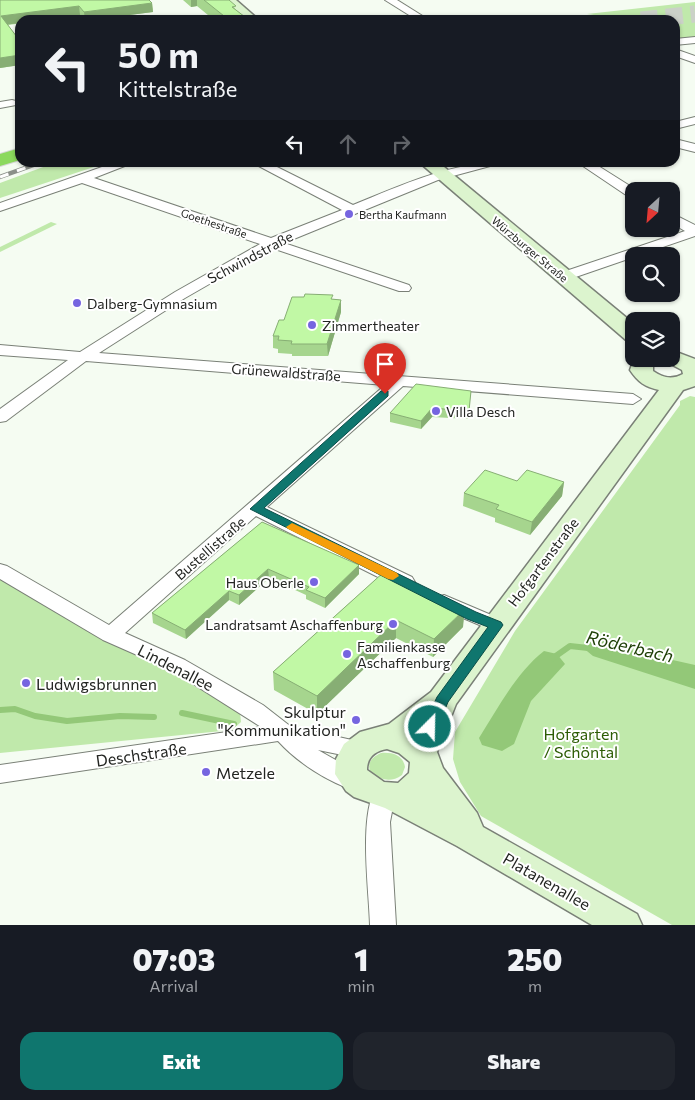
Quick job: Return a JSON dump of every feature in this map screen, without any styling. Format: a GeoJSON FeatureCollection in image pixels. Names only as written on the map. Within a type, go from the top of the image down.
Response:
{"type":"FeatureCollection","features":[{"type":"Feature","properties":{"kind":"highway"},"geometry":{"type":"LineString","coordinates":[[0,160],[15,156]]}},
{"type":"Feature","properties":{"kind":"main road"},"geometry":{"type":"LineString","coordinates":[[228,0],[246,15]]}},
{"type":"Feature","properties":{"kind":"main road","name":"Würzburger Straße"},"geometry":{"type":"LineString","coordinates":[[434,169],[625,328]]}},
{"type":"Feature","properties":{"kind":"main road"},"geometry":{"type":"LineString","coordinates":[[648,367],[660,383],[689,378],[688,363],[680,360]]}},
{"type":"Feature","properties":{"kind":"main road"},"geometry":{"type":"LineString","coordinates":[[646,367],[646,426]]}},
{"type":"Feature","properties":{"kind":"main road","name":"Hofgartenstraße"},"geometry":{"type":"LineString","coordinates":[[372,743],[400,732],[442,700],[646,426],[689,378]]}},
{"type":"Feature","properties":{"kind":"main road","name":"Hofgartenstraße"},"geometry":{"type":"LineString","coordinates":[[423,761],[442,700]]}},
{"type":"Feature","properties":{"kind":"main road"},"geometry":{"type":"LineString","coordinates":[[423,761],[423,779],[409,792],[377,791],[350,774],[352,756],[372,743],[407,742],[423,761],[465,823],[469,836]]}},
{"type":"Feature","properties":{"kind":"main road","name":"Platanenallee"},"geometry":{"type":"LineString","coordinates":[[377,791],[469,836],[624,925]]}},
{"type":"Feature","properties":{"kind":"street"},"geometry":{"type":"LineString","coordinates":[[390,0],[416,15]]}},
{"type":"Feature","properties":{"kind":"street"},"geometry":{"type":"LineString","coordinates":[[680,42],[695,40]]}},
{"type":"Feature","properties":{"kind":"street"},"geometry":{"type":"LineString","coordinates":[[680,54],[695,60]]}},
{"type":"Feature","properties":{"kind":"street"},"geometry":{"type":"LineString","coordinates":[[0,105],[12,103]]}},
{"type":"Feature","properties":{"kind":"street"},"geometry":{"type":"LineString","coordinates":[[680,124],[695,120]]}},
{"type":"Feature","properties":{"kind":"street"},"geometry":{"type":"LineString","coordinates":[[680,144],[695,148]]}},
{"type":"Feature","properties":{"kind":"street"},"geometry":{"type":"LineString","coordinates":[[0,207],[114,167]]}},
{"type":"Feature","properties":{"kind":"street"},"geometry":{"type":"LineString","coordinates":[[267,167],[352,210]]}},
{"type":"Feature","properties":{"kind":"street","name":"Schwindstraße"},"geometry":{"type":"LineString","coordinates":[[0,417],[82,357],[180,295],[271,243],[352,210],[434,169],[453,167]]}},
{"type":"Feature","properties":{"kind":"street"},"geometry":{"type":"LineString","coordinates":[[591,167],[625,188]]}},
{"type":"Feature","properties":{"kind":"street","name":"Goethestraße"},"geometry":{"type":"LineString","coordinates":[[80,178],[404,288]]}},
{"type":"Feature","properties":{"kind":"street"},"geometry":{"type":"LineString","coordinates":[[680,223],[695,232]]}},
{"type":"Feature","properties":{"kind":"street"},"geometry":{"type":"LineString","coordinates":[[562,277],[695,232]]}},
{"type":"Feature","properties":{"kind":"street","name":"Grünewaldstraße"},"geometry":{"type":"LineString","coordinates":[[0,350],[633,399]]}},
{"type":"Feature","properties":{"kind":"street","name":"Bustellistraße"},"geometry":{"type":"LineString","coordinates":[[110,635],[256,509],[399,381]]}},
{"type":"Feature","properties":{"kind":"street"},"geometry":{"type":"LineString","coordinates":[[256,509],[424,592],[496,625]]}},
{"type":"Feature","properties":{"kind":"street","name":"Lindenallee"},"geometry":{"type":"LineString","coordinates":[[0,570],[110,635],[178,665],[255,711],[283,732],[327,744],[372,743]]}},
{"type":"Feature","properties":{"kind":"street"},"geometry":{"type":"LineString","coordinates":[[283,732],[293,744],[312,758],[377,791],[383,925]]}},
{"type":"Feature","properties":{"kind":"street","name":"Deschstraße"},"geometry":{"type":"LineString","coordinates":[[0,774],[283,732]]}},
{"type":"Feature","properties":{"kind":"green space"},"geometry":{"type":"Polygon","coordinates":[[[695,2],[695,38],[680,40],[680,15],[587,14],[695,2]]]}},
{"type":"Feature","properties":{"kind":"green space"},"geometry":{"type":"Polygon","coordinates":[[[43,167],[94,167],[0,198],[0,183],[43,167]]]}},
{"type":"Feature","properties":{"kind":"green space"},"geometry":{"type":"Polygon","coordinates":[[[51,222],[57,224],[0,252],[0,247],[51,222]]]}},
{"type":"Feature","properties":{"kind":"green space","name":"Hofgarten / Schöntal"},"geometry":{"type":"Polygon","coordinates":[[[690,396],[695,397],[695,925],[672,925],[481,816],[460,782],[453,759],[455,732],[515,631],[680,405],[680,401],[690,396]]]}},
{"type":"Feature","properties":{"kind":"green space"},"geometry":{"type":"Polygon","coordinates":[[[0,576],[240,712],[241,722],[232,730],[0,753],[0,576]]]}},
{"type":"Feature","properties":{"kind":"green space"},"geometry":{"type":"Polygon","coordinates":[[[381,753],[393,754],[402,760],[405,767],[402,775],[386,780],[371,773],[369,766],[371,761],[381,753]]]}},
{"type":"Feature","properties":{"kind":"shaded area"},"geometry":{"type":"Polygon","coordinates":[[[597,637],[637,652],[695,665],[695,689],[593,656],[582,647],[589,639],[597,637]]]}},
{"type":"Feature","properties":{"kind":"shaded area"},"geometry":{"type":"Polygon","coordinates":[[[544,651],[557,654],[565,664],[531,701],[514,744],[502,751],[482,745],[479,738],[508,691],[544,651]]]}},
{"type":"Feature","properties":{"kind":"building"},"geometry":{"type":"Polygon","coordinates":[[[0,0],[149,0],[152,3],[84,12],[79,6],[1,16],[15,34],[15,56],[0,58],[0,0]]]}},
{"type":"Feature","properties":{"kind":"building"},"geometry":{"type":"Polygon","coordinates":[[[204,0],[229,0],[236,6],[232,7],[242,15],[223,15],[204,0]]]}},
{"type":"Feature","properties":{"kind":"building","name":"Zimmertheater"},"geometry":{"type":"Polygon","coordinates":[[[305,294],[333,295],[331,299],[341,300],[327,344],[291,344],[292,341],[278,340],[279,336],[273,336],[279,320],[284,320],[292,297],[304,297],[305,294]]]}},
{"type":"Feature","properties":{"kind":"building","name":"Villa Desch"},"geometry":{"type":"Polygon","coordinates":[[[416,384],[471,391],[469,411],[432,408],[421,421],[390,413],[416,384]]]}},
{"type":"Feature","properties":{"kind":"building"},"geometry":{"type":"Polygon","coordinates":[[[485,470],[517,481],[527,470],[564,482],[532,522],[496,509],[499,505],[464,493],[485,470]]]}},
{"type":"Feature","properties":{"kind":"building","name":"Haus Oberle"},"geometry":{"type":"Polygon","coordinates":[[[262,522],[359,565],[325,598],[306,590],[309,587],[268,569],[239,595],[229,591],[185,630],[152,613],[262,522]]]}},
{"type":"Feature","properties":{"kind":"building","name":"Familienkasse Aschaffenburg"},"geometry":{"type":"Polygon","coordinates":[[[385,571],[465,609],[434,639],[396,620],[317,696],[273,672],[385,571]]]}},
{"type":"Feature","properties":{"kind":"waterway","name":"Röderbach"},"geometry":{"type":"LineString","coordinates":[[553,658],[570,646],[588,648]]}},
{"type":"Feature","properties":{"kind":"waterway","name":"Röderbach"},"geometry":{"type":"LineString","coordinates":[[0,710],[15,709],[35,716],[67,721],[120,716],[154,717]]}},
{"type":"Feature","properties":{"kind":"waterway"},"geometry":{"type":"LineString","coordinates":[[182,713],[234,724]]}},
{"type":"Feature","properties":{"kind":"tunnel"},"geometry":{"type":"LineString","coordinates":[[680,16],[695,14]]}},
{"type":"Feature","properties":{"kind":"railway"},"geometry":{"type":"LineString","coordinates":[[0,177],[28,167]]}},
{"type":"Feature","properties":{"kind":"slow traffic"},"geometry":{"type":"LineString","coordinates":[[292,527],[393,576]]}},
{"type":"Feature","properties":{"kind":"place","name":"Bertha Kaufmann"},"geometry":{"type":"Point","coordinates":[349,214]}},
{"type":"Feature","properties":{"kind":"place","name":"Dalberg-Gymnasium"},"geometry":{"type":"Point","coordinates":[77,303]}},
{"type":"Feature","properties":{"kind":"place","name":"Zimmertheater"},"geometry":{"type":"Point","coordinates":[312,325]}},
{"type":"Feature","properties":{"kind":"place","name":"Villa Desch"},"geometry":{"type":"Point","coordinates":[436,411]}},
{"type":"Feature","properties":{"kind":"place","name":"Haus Oberle"},"geometry":{"type":"Point","coordinates":[314,582]}},
{"type":"Feature","properties":{"kind":"place","name":"Landratsamt Aschaffenburg"},"geometry":{"type":"Point","coordinates":[393,624]}},
{"type":"Feature","properties":{"kind":"place","name":"Familienkasse Aschaffenburg"},"geometry":{"type":"Point","coordinates":[347,654]}},
{"type":"Feature","properties":{"kind":"place","name":"Ludwigsbrunnen"},"geometry":{"type":"Point","coordinates":[26,683]}},
{"type":"Feature","properties":{"kind":"place","name":"Skulptur \"Kommunikation\""},"geometry":{"type":"Point","coordinates":[356,720]}},
{"type":"Feature","properties":{"kind":"place","name":"Metzele"},"geometry":{"type":"Point","coordinates":[206,772]}},
{"type":"Feature","properties":{"kind":"route"},"geometry":{"type":"LineString","coordinates":[[385,394],[256,509],[496,625],[442,700],[430,727]]}}]}
